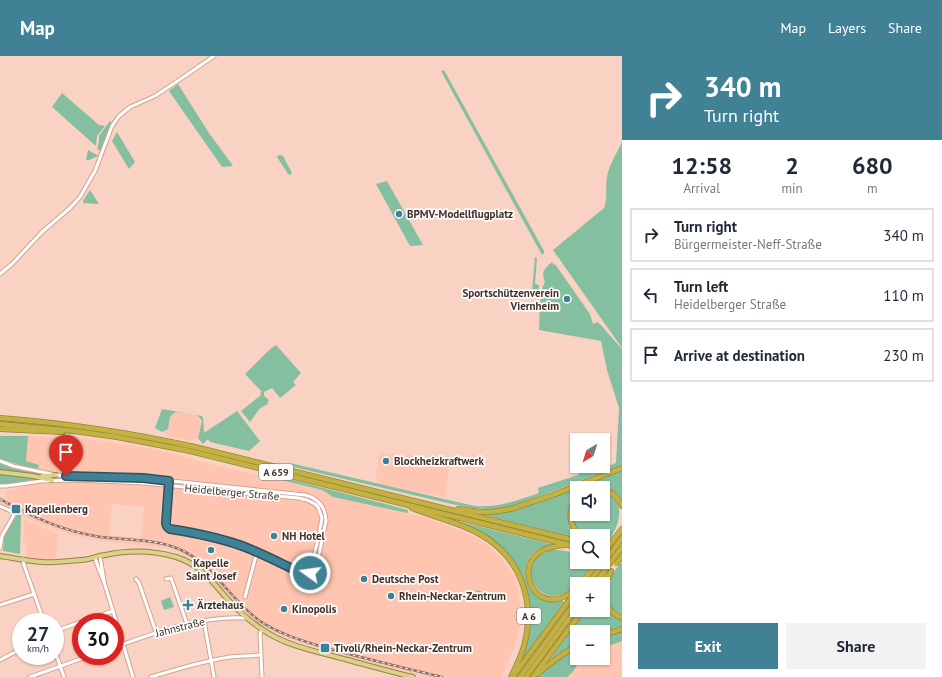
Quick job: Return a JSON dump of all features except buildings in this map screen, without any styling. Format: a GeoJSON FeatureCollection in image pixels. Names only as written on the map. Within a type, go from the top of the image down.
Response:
{"type":"FeatureCollection","features":[{"type":"Feature","properties":{"kind":"highway","name":"A 659"},"geometry":{"type":"LineString","coordinates":[[0,418],[82,426],[154,438],[570,539]]}},
{"type":"Feature","properties":{"kind":"highway","name":"A 659"},"geometry":{"type":"LineString","coordinates":[[0,424],[74,431],[117,437],[190,451],[570,545]]}},
{"type":"Feature","properties":{"kind":"highway"},"geometry":{"type":"LineString","coordinates":[[0,429],[61,433],[74,431]]}},
{"type":"Feature","properties":{"kind":"highway","name":"A 659"},"geometry":{"type":"LineString","coordinates":[[432,506],[481,512],[502,511],[520,506],[622,468]]}},
{"type":"Feature","properties":{"kind":"highway"},"geometry":{"type":"LineString","coordinates":[[610,492],[615,495],[622,506]]}},
{"type":"Feature","properties":{"kind":"highway","name":"A 6"},"geometry":{"type":"LineString","coordinates":[[396,502],[478,533],[498,547],[512,563],[521,579],[525,591],[529,616],[524,646],[512,677]]}},
{"type":"Feature","properties":{"kind":"highway"},"geometry":{"type":"LineString","coordinates":[[616,537],[622,524]]}},
{"type":"Feature","properties":{"kind":"highway"},"geometry":{"type":"LineString","coordinates":[[610,544],[622,529]]}},
{"type":"Feature","properties":{"kind":"highway"},"geometry":{"type":"LineString","coordinates":[[610,559],[620,546],[622,538]]}},
{"type":"Feature","properties":{"kind":"highway"},"geometry":{"type":"LineString","coordinates":[[566,544],[543,550],[536,556],[530,565],[528,575],[529,581],[534,590],[537,594],[543,597],[548,599],[556,599],[562,598],[570,594]]}},
{"type":"Feature","properties":{"kind":"highway"},"geometry":{"type":"LineString","coordinates":[[610,549],[622,552]]}},
{"type":"Feature","properties":{"kind":"highway"},"geometry":{"type":"LineString","coordinates":[[610,555],[622,557]]}},
{"type":"Feature","properties":{"kind":"highway"},"geometry":{"type":"LineString","coordinates":[[607,577],[622,557]]}},
{"type":"Feature","properties":{"kind":"highway"},"geometry":{"type":"LineString","coordinates":[[586,577],[593,569]]}},
{"type":"Feature","properties":{"kind":"highway"},"geometry":{"type":"LineString","coordinates":[[594,577],[602,569]]}},
{"type":"Feature","properties":{"kind":"highway"},"geometry":{"type":"LineString","coordinates":[[611,571],[605,585],[605,599],[611,611],[622,618]]}},
{"type":"Feature","properties":{"kind":"highway","name":"A 6"},"geometry":{"type":"LineString","coordinates":[[512,677],[570,598]]}},
{"type":"Feature","properties":{"kind":"highway","name":"A 6"},"geometry":{"type":"LineString","coordinates":[[520,677],[570,609]]}},
{"type":"Feature","properties":{"kind":"highway"},"geometry":{"type":"LineString","coordinates":[[526,677],[570,617]]}},
{"type":"Feature","properties":{"kind":"highway"},"geometry":{"type":"LineString","coordinates":[[535,677],[578,617]]}},
{"type":"Feature","properties":{"kind":"highway"},"geometry":{"type":"LineString","coordinates":[[610,633],[622,629]]}},
{"type":"Feature","properties":{"kind":"highway"},"geometry":{"type":"LineString","coordinates":[[535,677],[551,662],[570,649]]}},
{"type":"Feature","properties":{"kind":"main road"},"geometry":{"type":"LineString","coordinates":[[0,472],[52,480]]}},
{"type":"Feature","properties":{"kind":"main road"},"geometry":{"type":"LineString","coordinates":[[33,476],[56,476]]}},
{"type":"Feature","properties":{"kind":"main road"},"geometry":{"type":"LineString","coordinates":[[0,556],[43,562],[56,562],[71,561],[120,552],[137,551],[160,553],[183,560],[196,566],[208,576],[232,604],[247,618],[275,637],[293,644],[393,674],[413,677]]}},
{"type":"Feature","properties":{"kind":"street"},"geometry":{"type":"LineString","coordinates":[[0,274],[80,197],[94,171],[112,126],[119,116],[130,108],[155,96],[212,58]]}},
{"type":"Feature","properties":{"kind":"street","name":"Heidelberger Straße"},"geometry":{"type":"LineString","coordinates":[[0,461],[13,466],[56,476],[143,478],[305,495],[314,498],[324,508],[326,513],[326,521],[316,569],[312,574],[307,574]]}},
{"type":"Feature","properties":{"kind":"street","name":"Heidelberger Straße"},"geometry":{"type":"LineString","coordinates":[[0,486],[52,480],[114,481],[298,498],[311,502],[318,507],[322,518],[311,571],[307,574]]}},
{"type":"Feature","properties":{"kind":"street"},"geometry":{"type":"LineString","coordinates":[[169,481],[167,527],[170,529],[198,533],[222,539],[257,552],[307,574]]}},
{"type":"Feature","properties":{"kind":"street"},"geometry":{"type":"LineString","coordinates":[[0,506],[13,512],[14,515],[0,540],[0,548]]}},
{"type":"Feature","properties":{"kind":"street"},"geometry":{"type":"LineString","coordinates":[[245,597],[257,552]]}},
{"type":"Feature","properties":{"kind":"street"},"geometry":{"type":"LineString","coordinates":[[100,556],[105,585]]}},
{"type":"Feature","properties":{"kind":"street"},"geometry":{"type":"LineString","coordinates":[[64,628],[113,611],[95,557]]}},
{"type":"Feature","properties":{"kind":"street"},"geometry":{"type":"LineString","coordinates":[[23,559],[41,613]]}},
{"type":"Feature","properties":{"kind":"street"},"geometry":{"type":"LineString","coordinates":[[166,579],[171,578],[187,624]]}},
{"type":"Feature","properties":{"kind":"street"},"geometry":{"type":"LineString","coordinates":[[136,579],[139,583],[156,632]]}},
{"type":"Feature","properties":{"kind":"street"},"geometry":{"type":"LineString","coordinates":[[0,605],[34,594]]}},
{"type":"Feature","properties":{"kind":"street","name":"Jahnstraße"},"geometry":{"type":"LineString","coordinates":[[124,644],[156,632],[187,624],[225,618],[247,618]]}},
{"type":"Feature","properties":{"kind":"street"},"geometry":{"type":"LineString","coordinates":[[204,621],[214,677]]}},
{"type":"Feature","properties":{"kind":"street"},"geometry":{"type":"LineString","coordinates":[[262,629],[260,634],[262,677]]}},
{"type":"Feature","properties":{"kind":"street"},"geometry":{"type":"LineString","coordinates":[[124,647],[133,677]]}},
{"type":"Feature","properties":{"kind":"street"},"geometry":{"type":"LineString","coordinates":[[0,660],[12,654]]}},
{"type":"Feature","properties":{"kind":"street"},"geometry":{"type":"LineString","coordinates":[[151,677],[171,670],[211,661],[234,657],[261,655]]}},
{"type":"Feature","properties":{"kind":"street"},"geometry":{"type":"LineString","coordinates":[[30,677],[72,662]]}},
{"type":"Feature","properties":{"kind":"street"},"geometry":{"type":"LineString","coordinates":[[60,666],[64,677]]}},
{"type":"Feature","properties":{"kind":"shaded area"},"geometry":{"type":"Polygon","coordinates":[[[177,412],[197,415],[200,418],[202,421],[198,438],[190,441],[166,436],[165,431],[168,429],[170,417],[177,412]]]}},
{"type":"Feature","properties":{"kind":"shaded area"},"geometry":{"type":"Polygon","coordinates":[[[28,436],[88,439],[143,447],[322,490],[333,497],[424,517],[472,535],[484,542],[496,552],[513,574],[517,585],[521,619],[513,651],[501,677],[426,677],[306,645],[274,633],[258,624],[243,612],[206,570],[189,557],[165,548],[79,537],[56,530],[25,517],[0,503],[0,496],[5,499],[5,491],[49,482],[50,472],[37,470],[26,461],[28,436]],[[112,504],[109,535],[141,538],[144,507],[112,504]]]}},
{"type":"Feature","properties":{"kind":"shaded area"},"geometry":{"type":"Polygon","coordinates":[[[379,453],[449,460],[445,497],[380,484],[376,479],[379,453]]]}},
{"type":"Feature","properties":{"kind":"shaded area","name":"Kapellenberg"},"geometry":{"type":"Polygon","coordinates":[[[24,519],[58,534],[56,560],[26,557],[27,545],[25,545],[25,542],[23,541],[24,519]]]}},
{"type":"Feature","properties":{"kind":"shaded area"},"geometry":{"type":"Polygon","coordinates":[[[622,641],[622,677],[567,677],[573,673],[578,665],[610,665],[610,645],[622,641]]]}},
{"type":"Feature","properties":{"kind":"green space"},"geometry":{"type":"Polygon","coordinates":[[[444,70],[544,251],[542,255],[441,71],[444,70]]]}},
{"type":"Feature","properties":{"kind":"green space"},"geometry":{"type":"Polygon","coordinates":[[[178,84],[209,133],[233,166],[222,167],[169,91],[178,84]]]}},
{"type":"Feature","properties":{"kind":"green space"},"geometry":{"type":"Polygon","coordinates":[[[62,93],[99,125],[105,126],[97,136],[96,146],[52,107],[62,93]]]}},
{"type":"Feature","properties":{"kind":"green space"},"geometry":{"type":"Polygon","coordinates":[[[110,121],[112,124],[101,151],[97,149],[99,136],[110,121]]]}},
{"type":"Feature","properties":{"kind":"green space"},"geometry":{"type":"Polygon","coordinates":[[[117,132],[135,162],[129,169],[112,141],[117,132]]]}},
{"type":"Feature","properties":{"kind":"green space"},"geometry":{"type":"Polygon","coordinates":[[[622,142],[622,348],[553,250],[604,208],[608,173],[622,142]]]}},
{"type":"Feature","properties":{"kind":"green space"},"geometry":{"type":"Polygon","coordinates":[[[88,150],[97,155],[98,156],[86,160],[88,150]]]}},
{"type":"Feature","properties":{"kind":"green space"},"geometry":{"type":"Polygon","coordinates":[[[280,155],[283,156],[292,173],[290,175],[277,157],[280,155]]]}},
{"type":"Feature","properties":{"kind":"green space","name":"BPMV-Modellflugplatz"},"geometry":{"type":"Polygon","coordinates":[[[387,181],[423,245],[410,246],[376,184],[387,181]]]}},
{"type":"Feature","properties":{"kind":"green space"},"geometry":{"type":"Polygon","coordinates":[[[90,190],[99,204],[83,203],[90,190]]]}},
{"type":"Feature","properties":{"kind":"green space"},"geometry":{"type":"Polygon","coordinates":[[[535,257],[537,258],[535,284],[539,285],[539,293],[532,292],[535,257]]]}},
{"type":"Feature","properties":{"kind":"green space"},"geometry":{"type":"Polygon","coordinates":[[[552,262],[554,265],[555,264],[590,314],[593,324],[598,322],[622,349],[622,465],[610,470],[610,465],[616,463],[619,408],[607,370],[601,341],[539,330],[541,298],[545,282],[543,273],[552,262]]]}},
{"type":"Feature","properties":{"kind":"green space"},"geometry":{"type":"Polygon","coordinates":[[[276,345],[301,373],[293,382],[296,385],[280,398],[272,388],[264,392],[264,396],[269,400],[267,405],[259,409],[250,422],[241,411],[261,395],[260,393],[262,392],[245,374],[276,345]]]}},
{"type":"Feature","properties":{"kind":"green space"},"geometry":{"type":"Polygon","coordinates":[[[162,409],[193,414],[176,412],[170,417],[168,429],[162,432],[155,428],[162,409]]]}},
{"type":"Feature","properties":{"kind":"green space"},"geometry":{"type":"Polygon","coordinates":[[[237,411],[260,441],[249,451],[210,442],[208,439],[203,444],[198,438],[202,421],[197,415],[202,416],[205,433],[237,411]]]}},
{"type":"Feature","properties":{"kind":"green space"},"geometry":{"type":"Polygon","coordinates":[[[0,420],[98,431],[147,439],[206,451],[281,470],[280,471],[189,448],[138,438],[40,425],[0,422],[0,420]]]}},
{"type":"Feature","properties":{"kind":"green space"},"geometry":{"type":"Polygon","coordinates":[[[0,436],[28,436],[26,461],[39,465],[37,470],[0,459],[0,436]]]}},
{"type":"Feature","properties":{"kind":"green space"},"geometry":{"type":"Polygon","coordinates":[[[0,462],[15,467],[46,475],[0,470],[0,462]]]}},
{"type":"Feature","properties":{"kind":"green space"},"geometry":{"type":"Polygon","coordinates":[[[290,463],[475,506],[492,506],[508,503],[539,493],[538,488],[578,475],[580,473],[601,473],[580,481],[570,481],[570,485],[507,508],[488,509],[456,505],[289,466],[290,463]]]}},
{"type":"Feature","properties":{"kind":"green space"},"geometry":{"type":"Polygon","coordinates":[[[622,469],[622,500],[617,494],[610,490],[610,481],[588,481],[622,469]]]}},
{"type":"Feature","properties":{"kind":"green space"},"geometry":{"type":"Polygon","coordinates":[[[0,474],[43,479],[5,485],[0,484],[0,474]]]}},
{"type":"Feature","properties":{"kind":"green space"},"geometry":{"type":"Polygon","coordinates":[[[274,475],[408,510],[408,513],[333,497],[322,490],[273,478],[274,475]]]}},
{"type":"Feature","properties":{"kind":"green space"},"geometry":{"type":"Polygon","coordinates":[[[570,487],[570,505],[568,516],[573,529],[570,529],[570,536],[476,513],[498,513],[570,487]]]}},
{"type":"Feature","properties":{"kind":"green space"},"geometry":{"type":"Polygon","coordinates":[[[610,496],[618,504],[619,514],[617,525],[610,540],[610,529],[578,529],[574,521],[610,521],[610,496]]]}},
{"type":"Feature","properties":{"kind":"green space"},"geometry":{"type":"Polygon","coordinates":[[[17,513],[21,515],[20,554],[3,551],[4,536],[17,513]]]}},
{"type":"Feature","properties":{"kind":"green space"},"geometry":{"type":"Polygon","coordinates":[[[441,517],[555,545],[542,547],[534,552],[526,564],[526,579],[528,586],[537,597],[550,602],[564,602],[519,665],[530,612],[527,591],[523,580],[495,542],[441,517]]]}},
{"type":"Feature","properties":{"kind":"green space"},"geometry":{"type":"Polygon","coordinates":[[[551,550],[570,552],[570,569],[589,569],[583,577],[570,577],[570,590],[559,595],[548,595],[540,591],[534,583],[531,574],[533,565],[539,556],[551,550]]]}},
{"type":"Feature","properties":{"kind":"green space"},"geometry":{"type":"Polygon","coordinates":[[[621,563],[622,615],[610,604],[610,578],[621,563]]]}},
{"type":"Feature","properties":{"kind":"green space"},"geometry":{"type":"Polygon","coordinates":[[[476,590],[494,595],[496,600],[491,600],[489,597],[478,595],[476,590]]]}},
{"type":"Feature","properties":{"kind":"green space"},"geometry":{"type":"Polygon","coordinates":[[[170,597],[174,607],[164,610],[161,601],[170,597]]]}},
{"type":"Feature","properties":{"kind":"green space"},"geometry":{"type":"Polygon","coordinates":[[[610,609],[622,619],[622,641],[610,645],[610,625],[575,625],[581,617],[610,617],[610,609]]]}},
{"type":"Feature","properties":{"kind":"green space"},"geometry":{"type":"Polygon","coordinates":[[[570,632],[570,665],[577,665],[572,673],[567,677],[539,677],[567,651],[566,650],[547,664],[570,632]]]}},
{"type":"Feature","properties":{"kind":"railway"},"geometry":{"type":"LineString","coordinates":[[0,499],[34,517],[70,530],[106,538],[159,543],[179,549],[202,564],[249,612],[260,621],[276,630],[303,641],[330,649],[442,677]]}},
{"type":"Feature","properties":{"kind":"place","name":"BPMV-Modellflugplatz"},"geometry":{"type":"Point","coordinates":[399,214]}},
{"type":"Feature","properties":{"kind":"place","name":"Sportschützenverein Viernheim"},"geometry":{"type":"Point","coordinates":[567,299]}},
{"type":"Feature","properties":{"kind":"place","name":"Blockheizkraftwerk"},"geometry":{"type":"Point","coordinates":[386,461]}},
{"type":"Feature","properties":{"kind":"place","name":"Kapellenberg"},"geometry":{"type":"Point","coordinates":[16,509]}},
{"type":"Feature","properties":{"kind":"place","name":"NH Hotel"},"geometry":{"type":"Point","coordinates":[274,536]}},
{"type":"Feature","properties":{"kind":"place","name":"Kapelle Saint Josef"},"geometry":{"type":"Point","coordinates":[211,550]}},
{"type":"Feature","properties":{"kind":"place","name":"Deutsche Post"},"geometry":{"type":"Point","coordinates":[364,579]}},
{"type":"Feature","properties":{"kind":"place","name":"Rhein-Neckar-Zentrum"},"geometry":{"type":"Point","coordinates":[391,596]}},
{"type":"Feature","properties":{"kind":"place","name":"Ärztehaus"},"geometry":{"type":"Point","coordinates":[188,605]}},
{"type":"Feature","properties":{"kind":"place","name":"Kinopolis"},"geometry":{"type":"Point","coordinates":[284,609]}},
{"type":"Feature","properties":{"kind":"place","name":"Tivoli/Rhein-Neckar-Zentrum"},"geometry":{"type":"Point","coordinates":[325,648]}},
{"type":"Feature","properties":{"kind":"route"},"geometry":{"type":"LineString","coordinates":[[66,476],[143,478],[169,481],[166,525],[170,529],[198,533],[222,539],[244,547],[304,574],[310,573]]}}]}
